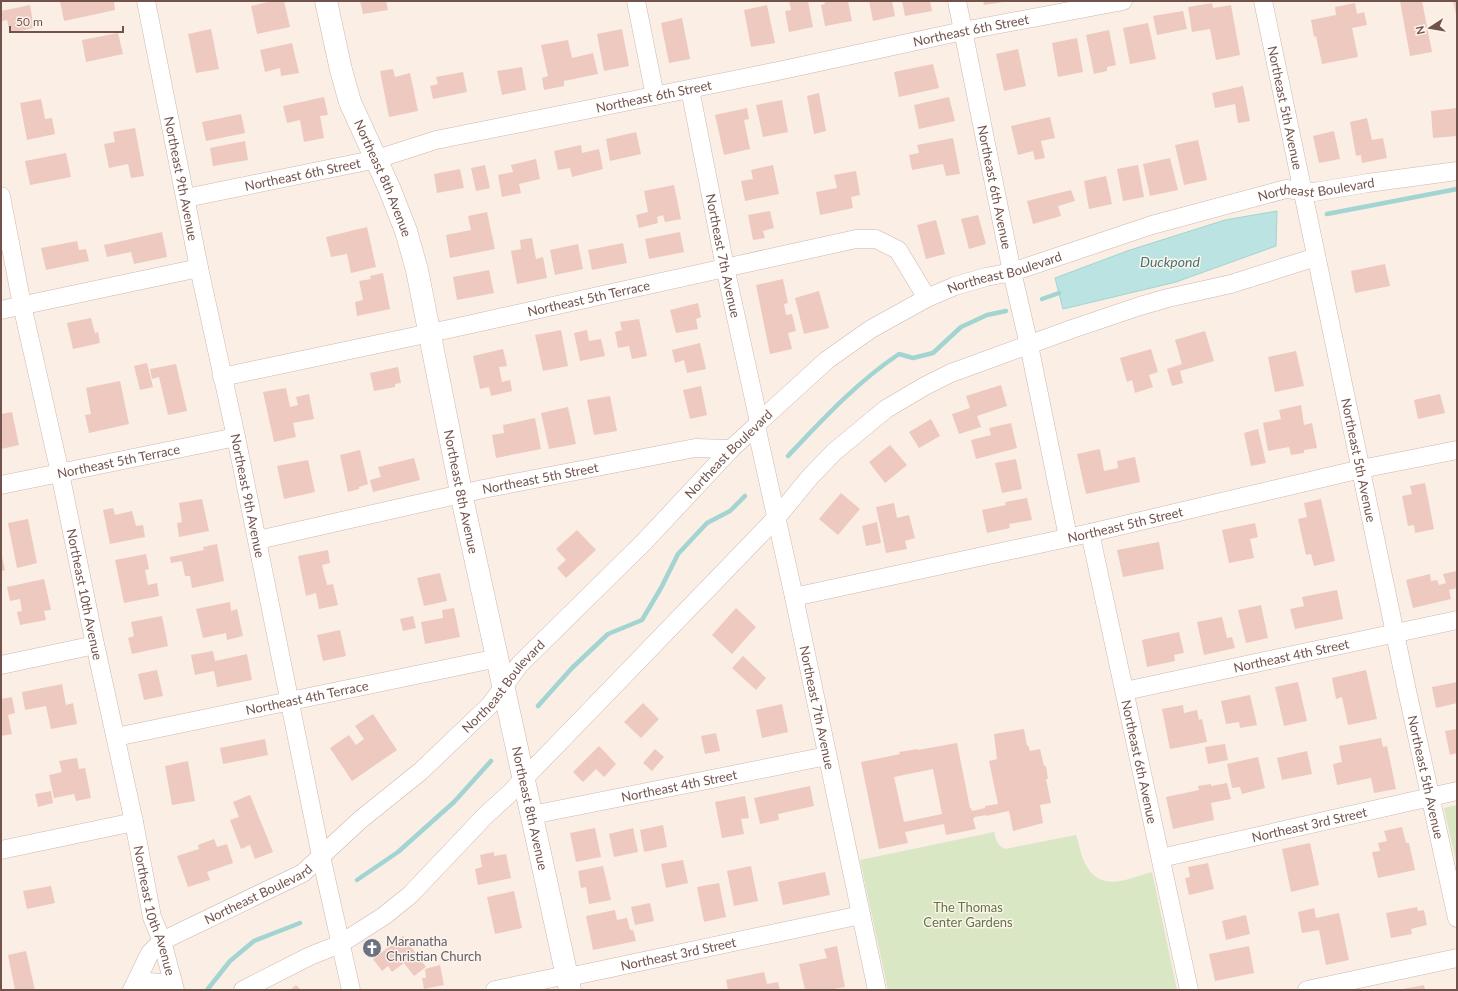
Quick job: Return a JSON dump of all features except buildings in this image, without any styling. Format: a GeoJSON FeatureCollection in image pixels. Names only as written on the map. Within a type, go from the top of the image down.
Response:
{"type":"FeatureCollection","features":[{"type":"Feature","properties":{"kind":"street","name":"Northeast 9th Avenue"},"geometry":{"type":"LineString","coordinates":[[146,1],[199,268],[258,540],[289,702],[321,856],[351,990]]}},
{"type":"Feature","properties":{"kind":"street","name":"Northeast 8th Avenue"},"geometry":{"type":"LineString","coordinates":[[326,1],[341,70],[350,102],[377,159],[406,231],[417,270],[462,494],[569,982]]}},
{"type":"Feature","properties":{"kind":"street"},"geometry":{"type":"LineString","coordinates":[[636,1],[655,96]]}},
{"type":"Feature","properties":{"kind":"street","name":"Northeast 6th Avenue"},"geometry":{"type":"LineString","coordinates":[[957,1],[1068,537]]}},
{"type":"Feature","properties":{"kind":"street","name":"Northeast 6th Street"},"geometry":{"type":"LineString","coordinates":[[186,198],[377,159],[436,140],[690,89],[963,31],[1123,1]]}},
{"type":"Feature","properties":{"kind":"street","name":"Northeast 5th Avenue"},"geometry":{"type":"LineString","coordinates":[[1263,1],[1457,918]]}},
{"type":"Feature","properties":{"kind":"street","name":"Northeast 7th Avenue"},"geometry":{"type":"LineString","coordinates":[[690,89],[776,517],[877,990]]}},
{"type":"Feature","properties":{"kind":"street","name":"Northeast Boulevard"},"geometry":{"type":"LineString","coordinates":[[134,985],[150,953],[162,941],[303,872],[360,820],[421,771],[490,705],[520,664],[644,542],[731,449],[827,360],[871,329],[927,298],[955,286],[986,277],[1012,272],[1152,225],[1286,190],[1314,192],[1457,171]]}},
{"type":"Feature","properties":{"kind":"street","name":"Northeast 10th Avenue"},"geometry":{"type":"LineString","coordinates":[[1,196],[22,305],[60,473],[95,645],[134,822],[152,917],[162,941],[175,990]]}},
{"type":"Feature","properties":{"kind":"street","name":"Northeast 5th Terrace"},"geometry":{"type":"LineString","coordinates":[[222,376],[430,333],[856,239],[876,239],[898,250],[927,298]]}},
{"type":"Feature","properties":{"kind":"street"},"geometry":{"type":"LineString","coordinates":[[243,990],[310,956],[340,944],[384,916],[410,895],[776,517],[834,452],[886,409],[925,386],[951,373],[1029,345],[1140,306],[1231,284],[1316,257]]}},
{"type":"Feature","properties":{"kind":"street"},"geometry":{"type":"LineString","coordinates":[[1,310],[199,268]]}},
{"type":"Feature","properties":{"kind":"street","name":"Northeast 5th Terrace"},"geometry":{"type":"LineString","coordinates":[[1,485],[236,437]]}},
{"type":"Feature","properties":{"kind":"street","name":"Northeast 5th Street"},"geometry":{"type":"LineString","coordinates":[[258,540],[462,494],[695,448],[731,449]]}},
{"type":"Feature","properties":{"kind":"street","name":"Northeast 5th Street"},"geometry":{"type":"LineString","coordinates":[[794,597],[1090,533],[1361,469],[1457,450]]}},
{"type":"Feature","properties":{"kind":"street","name":"Northeast 6th Avenue"},"geometry":{"type":"LineString","coordinates":[[1090,533],[1189,990]]}},
{"type":"Feature","properties":{"kind":"street","name":"Northeast 4th Street"},"geometry":{"type":"LineString","coordinates":[[1125,691],[1457,620]]}},
{"type":"Feature","properties":{"kind":"street"},"geometry":{"type":"LineString","coordinates":[[1,665],[95,645]]}},
{"type":"Feature","properties":{"kind":"street","name":"Northeast 4th Terrace"},"geometry":{"type":"LineString","coordinates":[[116,737],[498,658]]}},
{"type":"Feature","properties":{"kind":"street","name":"Northeast 4th Street"},"geometry":{"type":"LineString","coordinates":[[532,815],[827,756]]}},
{"type":"Feature","properties":{"kind":"street","name":"Northeast 3rd Street"},"geometry":{"type":"LineString","coordinates":[[1161,858],[1457,791]]}},
{"type":"Feature","properties":{"kind":"street"},"geometry":{"type":"LineString","coordinates":[[1,850],[134,822]]}},
{"type":"Feature","properties":{"kind":"street","name":"Northeast 3rd Street"},"geometry":{"type":"LineString","coordinates":[[495,990],[569,982],[578,975],[861,915]]}},
{"type":"Feature","properties":{"kind":"street"},"geometry":{"type":"LineString","coordinates":[[1307,990],[1457,958]]}},
{"type":"Feature","properties":{"kind":"street","name":"Northeast Boulevard"},"geometry":{"type":"LineString","coordinates":[[134,985],[161,983],[168,990]]}},
{"type":"Feature","properties":{"kind":"green space"},"geometry":{"type":"Polygon","coordinates":[[[1457,805],[1457,866],[1444,808],[1457,805]]]}},
{"type":"Feature","properties":{"kind":"green space","name":"The Thomas Center Gardens"},"geometry":{"type":"Polygon","coordinates":[[[994,832],[997,842],[1005,849],[1076,835],[1083,859],[1089,870],[1096,877],[1104,881],[1122,881],[1152,872],[1177,990],[888,990],[860,860],[994,832]]]}},
{"type":"Feature","properties":{"kind":"water","name":"Duckpond"},"geometry":{"type":"Polygon","coordinates":[[[1277,211],[1276,246],[1176,282],[1063,309],[1055,278],[1127,251],[1225,220],[1277,211]]]}},
{"type":"Feature","properties":{"kind":"waterway"},"geometry":{"type":"LineString","coordinates":[[1327,214],[1457,189]]}},
{"type":"Feature","properties":{"kind":"waterway"},"geometry":{"type":"LineString","coordinates":[[1042,299],[1059,293]]}},
{"type":"Feature","properties":{"kind":"waterway"},"geometry":{"type":"LineString","coordinates":[[788,456],[827,415],[855,389],[899,354],[913,358],[933,353],[961,327],[987,315],[1006,311]]}},
{"type":"Feature","properties":{"kind":"waterway"},"geometry":{"type":"LineString","coordinates":[[538,706],[572,668],[608,634],[642,620],[661,588],[678,554],[707,523],[730,511],[745,496]]}},
{"type":"Feature","properties":{"kind":"waterway"},"geometry":{"type":"LineString","coordinates":[[357,880],[398,852],[454,802],[491,761]]}},
{"type":"Feature","properties":{"kind":"waterway"},"geometry":{"type":"LineString","coordinates":[[207,990],[230,961],[254,941],[300,923]]}},
{"type":"Feature","properties":{"kind":"place","name":"Maranatha Christian Church"},"geometry":{"type":"Point","coordinates":[372,948]}}]}
